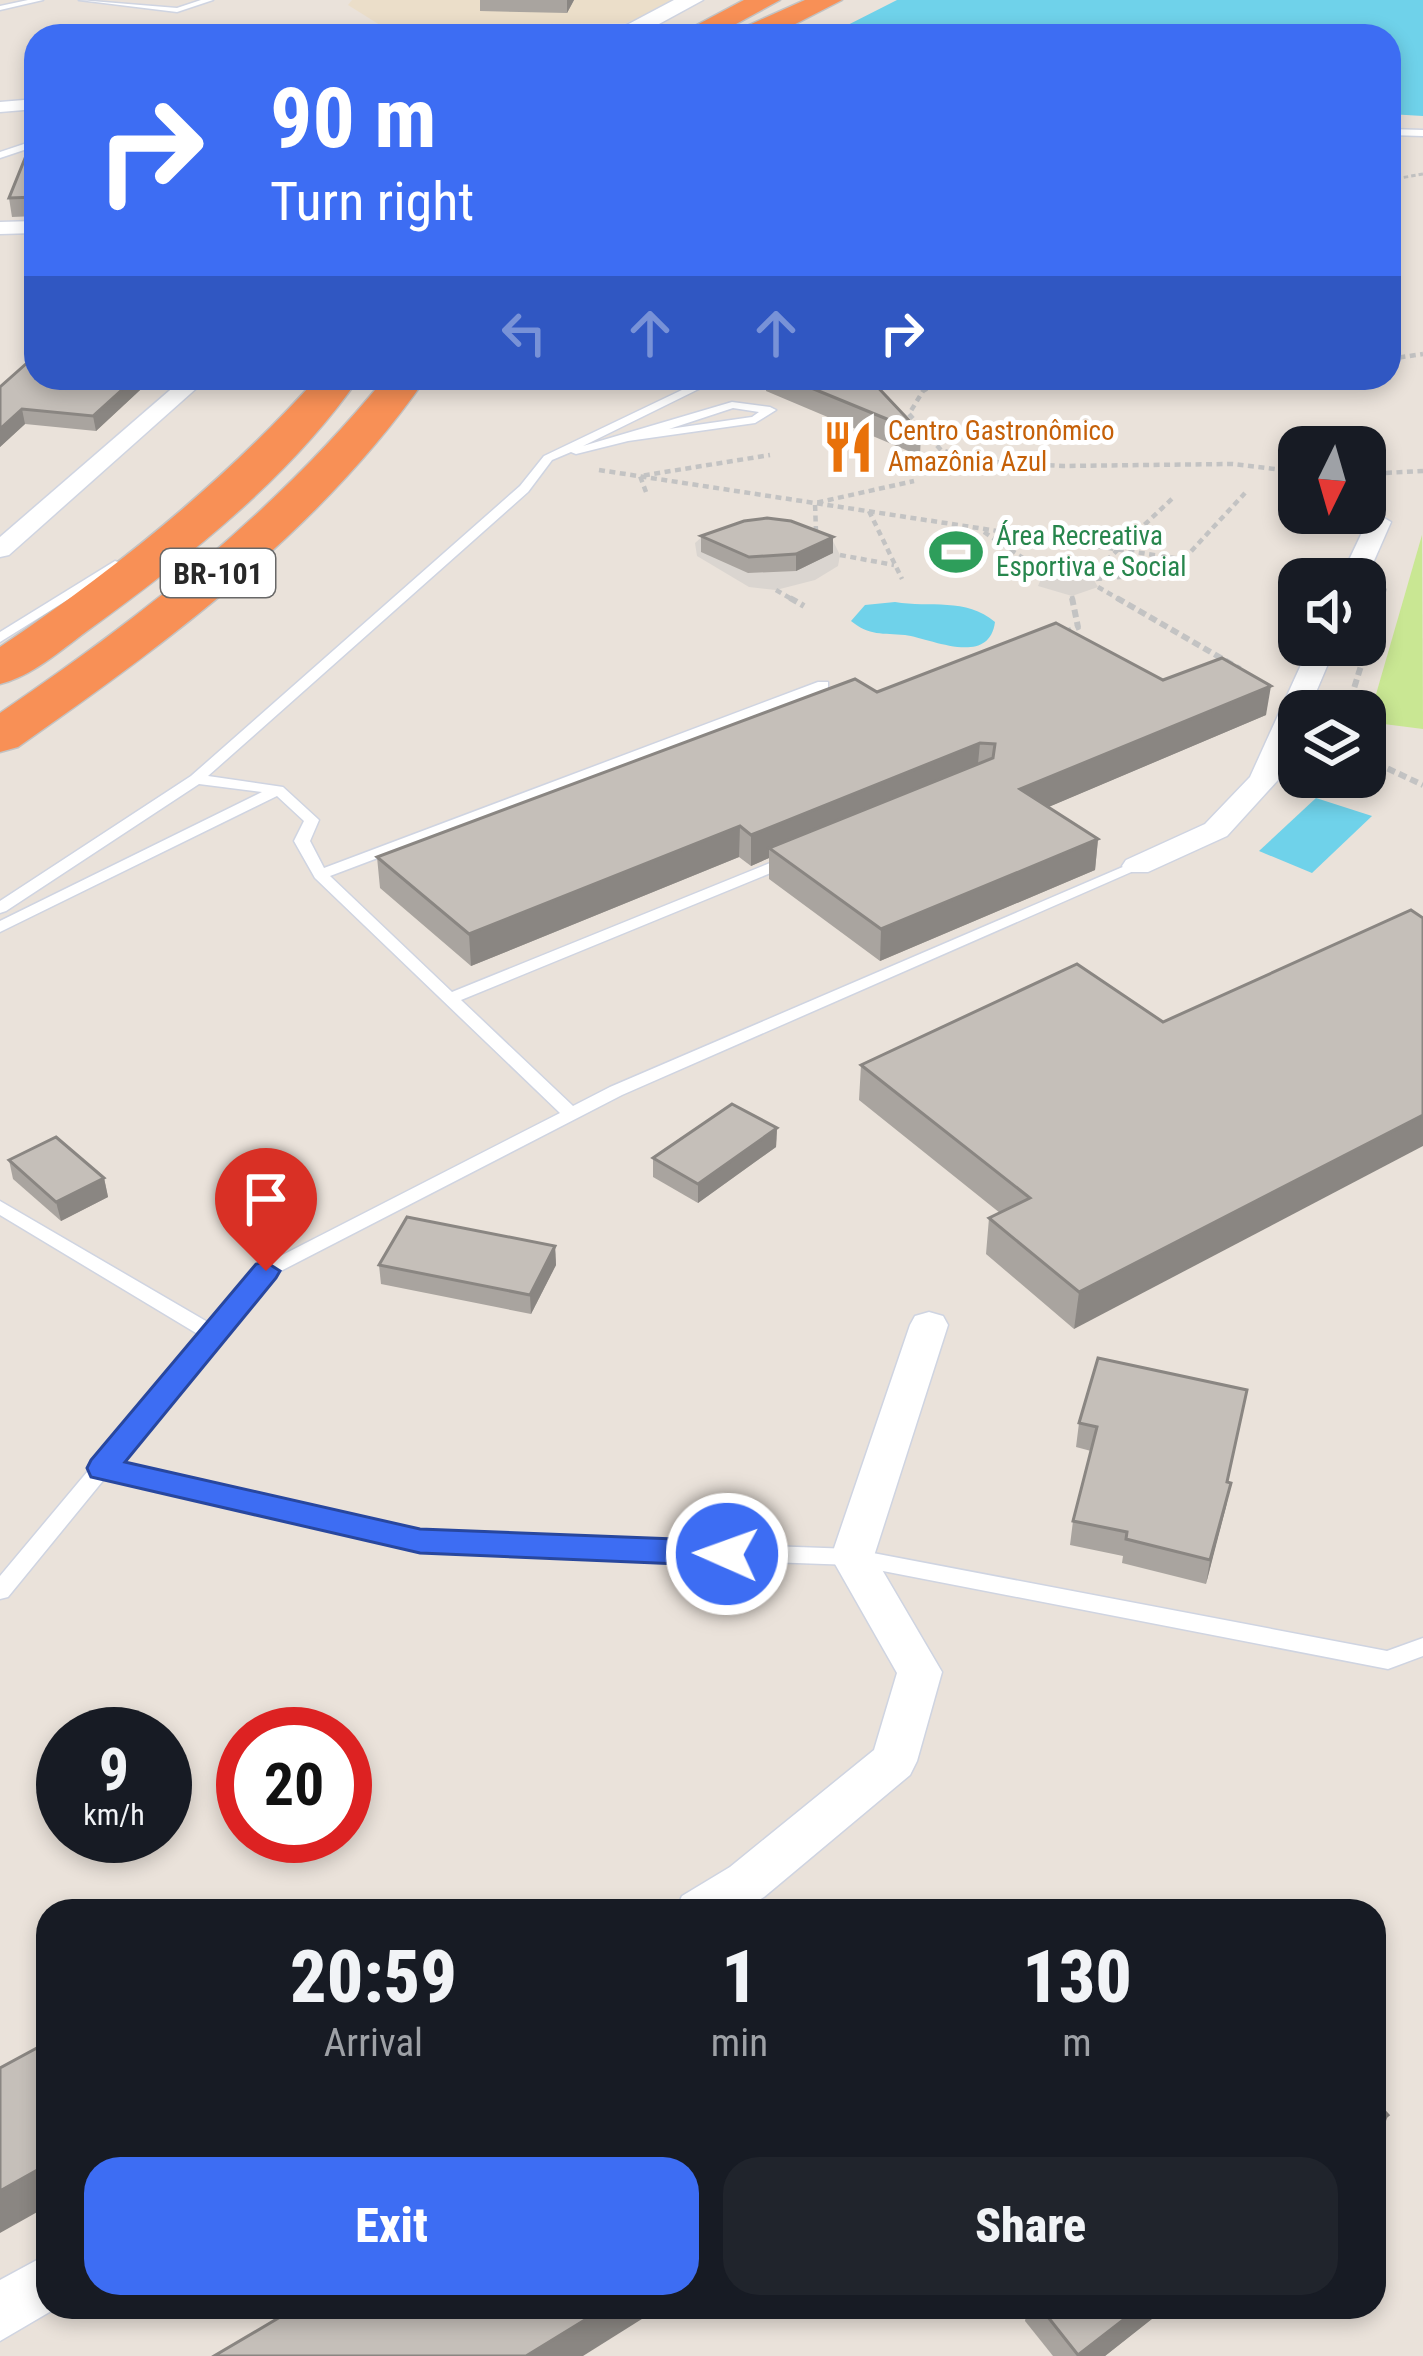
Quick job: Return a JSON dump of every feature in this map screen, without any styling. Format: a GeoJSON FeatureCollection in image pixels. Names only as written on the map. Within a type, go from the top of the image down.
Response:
{"type":"FeatureCollection","features":[{"type":"Feature","properties":{"kind":"highway"},"geometry":{"type":"LineString","coordinates":[[716,24],[766,0]]}},
{"type":"Feature","properties":{"kind":"highway"},"geometry":{"type":"LineString","coordinates":[[775,24],[828,0]]}},
{"type":"Feature","properties":{"kind":"highway","name":"BR-101"},"geometry":{"type":"LineString","coordinates":[[0,669],[109,593],[200,516],[327,390]]}},
{"type":"Feature","properties":{"kind":"highway","name":"BR-101"},"geometry":{"type":"LineString","coordinates":[[0,736],[132,644],[253,542],[336,462],[396,390]]}},
{"type":"Feature","properties":{"kind":"main road"},"geometry":{"type":"LineString","coordinates":[[643,24],[692,0]]}},
{"type":"Feature","properties":{"kind":"street"},"geometry":{"type":"LineString","coordinates":[[0,550],[183,390]]}},
{"type":"Feature","properties":{"kind":"street"},"geometry":{"type":"LineString","coordinates":[[1136,866],[1216,830],[1263,779],[1314,666]]}},
{"type":"Feature","properties":{"kind":"street"},"geometry":{"type":"LineString","coordinates":[[718,1899],[746,1882],[894,1761],[920,1672],[852,1557],[929,1325]]}},
{"type":"Feature","properties":{"kind":"street"},"geometry":{"type":"LineString","coordinates":[[0,2313],[36,2289]]}},
{"type":"Feature","properties":{"kind":"lane"},"geometry":{"type":"LineString","coordinates":[[0,8],[39,0]]}},
{"type":"Feature","properties":{"kind":"lane"},"geometry":{"type":"LineString","coordinates":[[83,0],[177,10],[209,0]]}},
{"type":"Feature","properties":{"kind":"lane"},"geometry":{"type":"LineString","coordinates":[[0,908],[196,779],[524,488],[546,460],[691,390]]}},
{"type":"Feature","properties":{"kind":"lane"},"geometry":{"type":"LineString","coordinates":[[546,460],[732,405],[770,410],[755,420],[628,438]]}},
{"type":"Feature","properties":{"kind":"lane"},"geometry":{"type":"LineString","coordinates":[[0,638],[200,516]]}},
{"type":"Feature","properties":{"kind":"lane"},"geometry":{"type":"LineString","coordinates":[[320,875],[823,686]]}},
{"type":"Feature","properties":{"kind":"lane"},"geometry":{"type":"LineString","coordinates":[[196,779],[278,790],[312,820],[302,841],[320,875],[571,1114]]}},
{"type":"Feature","properties":{"kind":"lane"},"geometry":{"type":"LineString","coordinates":[[0,927],[278,790]]}},
{"type":"Feature","properties":{"kind":"lane"},"geometry":{"type":"LineString","coordinates":[[452,998],[806,853]]}},
{"type":"Feature","properties":{"kind":"lane"},"geometry":{"type":"LineString","coordinates":[[0,1591],[266,1271],[571,1114],[1136,866]]}},
{"type":"Feature","properties":{"kind":"lane"},"geometry":{"type":"LineString","coordinates":[[0,1207],[214,1335]]}},
{"type":"Feature","properties":{"kind":"lane"},"geometry":{"type":"LineString","coordinates":[[102,1468],[420,1541],[852,1557],[1388,1660],[1423,1647]]}},
{"type":"Feature","properties":{"kind":"path"},"geometry":{"type":"LineString","coordinates":[[925,390],[909,414],[920,432],[946,452],[1003,464],[1076,468],[1215,465],[1278,470]]}},
{"type":"Feature","properties":{"kind":"path"},"geometry":{"type":"LineString","coordinates":[[640,476],[770,455]]}},
{"type":"Feature","properties":{"kind":"path"},"geometry":{"type":"LineString","coordinates":[[546,460],[1187,560]]}},
{"type":"Feature","properties":{"kind":"path"},"geometry":{"type":"LineString","coordinates":[[1386,473],[1423,471]]}},
{"type":"Feature","properties":{"kind":"path"},"geometry":{"type":"LineString","coordinates":[[640,476],[646,492]]}},
{"type":"Feature","properties":{"kind":"path"},"geometry":{"type":"LineString","coordinates":[[815,503],[914,481]]}},
{"type":"Feature","properties":{"kind":"path"},"geometry":{"type":"LineString","coordinates":[[1095,580],[1171,573],[1245,493]]}},
{"type":"Feature","properties":{"kind":"path"},"geometry":{"type":"LineString","coordinates":[[1095,580],[1175,496]]}},
{"type":"Feature","properties":{"kind":"path"},"geometry":{"type":"LineString","coordinates":[[815,503],[816,532]]}},
{"type":"Feature","properties":{"kind":"path"},"geometry":{"type":"LineString","coordinates":[[869,512],[902,579]]}},
{"type":"Feature","properties":{"kind":"path"},"geometry":{"type":"LineString","coordinates":[[978,528],[1044,572]]}},
{"type":"Feature","properties":{"kind":"path"},"geometry":{"type":"LineString","coordinates":[[840,555],[894,565]]}},
{"type":"Feature","properties":{"kind":"path"},"geometry":{"type":"LineString","coordinates":[[1095,580],[1257,678]]}},
{"type":"Feature","properties":{"kind":"path"},"geometry":{"type":"LineString","coordinates":[[776,590],[804,606]]}},
{"type":"Feature","properties":{"kind":"path"},"geometry":{"type":"LineString","coordinates":[[1058,635],[1078,627],[1072,596]]}},
{"type":"Feature","properties":{"kind":"path"},"geometry":{"type":"LineString","coordinates":[[1386,767],[1423,784]]}},
{"type":"Feature","properties":{"kind":"shaded area"},"geometry":{"type":"Polygon","coordinates":[[[352,0],[682,0],[626,23],[378,24],[348,5],[352,0]]]}},
{"type":"Feature","properties":{"kind":"shaded area"},"geometry":{"type":"Polygon","coordinates":[[[755,521],[833,541],[840,555],[838,566],[815,580],[776,590],[749,587],[697,556],[695,543],[705,534],[755,521]]]}},
{"type":"Feature","properties":{"kind":"shaded area"},"geometry":{"type":"Polygon","coordinates":[[[1062,569],[1091,575],[1098,587],[1072,596],[1038,586],[1044,572],[1062,569]]]}},
{"type":"Feature","properties":{"kind":"green space"},"geometry":{"type":"Polygon","coordinates":[[[1422,535],[1423,729],[1386,724],[1386,690],[1377,690],[1422,535]]]}},
{"type":"Feature","properties":{"kind":"water"},"geometry":{"type":"Polygon","coordinates":[[[897,0],[1423,0],[1423,116],[1401,115],[1401,24],[850,24],[897,0]]]}},
{"type":"Feature","properties":{"kind":"water"},"geometry":{"type":"Polygon","coordinates":[[[865,605],[960,606],[995,622],[982,644],[957,647],[876,633],[851,621],[865,605]]]}},
{"type":"Feature","properties":{"kind":"water"},"geometry":{"type":"Polygon","coordinates":[[[1316,798],[1372,816],[1312,873],[1259,851],[1316,798]]]}},
{"type":"Feature","properties":{"kind":"building"},"geometry":{"type":"Polygon","coordinates":[[[24,161],[24,197],[9,198],[24,161]]]}},
{"type":"Feature","properties":{"kind":"building"},"geometry":{"type":"Polygon","coordinates":[[[24,366],[24,390],[122,390],[93,416],[22,409],[0,429],[0,387],[24,366]]]}},
{"type":"Feature","properties":{"kind":"building"},"geometry":{"type":"Polygon","coordinates":[[[816,390],[880,390],[921,433],[816,390]]]}},
{"type":"Feature","properties":{"kind":"building"},"geometry":{"type":"Polygon","coordinates":[[[767,518],[791,521],[833,537],[796,554],[749,557],[701,536],[767,518]]]}},
{"type":"Feature","properties":{"kind":"building"},"geometry":{"type":"Polygon","coordinates":[[[1056,623],[1163,680],[1222,658],[1271,686],[1020,789],[1098,839],[881,929],[769,848],[993,758],[995,744],[980,743],[751,835],[740,826],[469,934],[377,857],[855,679],[877,692],[1056,623]]]}},
{"type":"Feature","properties":{"kind":"building"},"geometry":{"type":"Polygon","coordinates":[[[1411,910],[1423,918],[1423,1115],[1079,1292],[989,1218],[1030,1198],[861,1065],[1077,964],[1163,1022],[1411,910]]]}},
{"type":"Feature","properties":{"kind":"building"},"geometry":{"type":"Polygon","coordinates":[[[732,1104],[777,1128],[698,1184],[653,1158],[732,1104]]]}},
{"type":"Feature","properties":{"kind":"building"},"geometry":{"type":"Polygon","coordinates":[[[56,1137],[104,1178],[56,1202],[9,1160],[56,1137]]]}},
{"type":"Feature","properties":{"kind":"building"},"geometry":{"type":"Polygon","coordinates":[[[407,1217],[555,1246],[530,1295],[379,1265],[407,1217]]]}},
{"type":"Feature","properties":{"kind":"building"},"geometry":{"type":"Polygon","coordinates":[[[1098,1358],[1247,1390],[1227,1482],[1231,1483],[1210,1560],[1126,1539],[1127,1532],[1073,1521],[1097,1427],[1079,1423],[1098,1358]]]}},
{"type":"Feature","properties":{"kind":"building"},"geometry":{"type":"Polygon","coordinates":[[[36,2048],[36,2171],[0,2191],[0,2068],[36,2048]]]}},
{"type":"Feature","properties":{"kind":"building"},"geometry":{"type":"Polygon","coordinates":[[[277,2319],[586,2319],[526,2356],[214,2356],[277,2319]]]}},
{"type":"Feature","properties":{"kind":"building"},"geometry":{"type":"Polygon","coordinates":[[[1050,2319],[1124,2319],[1078,2355],[1050,2319]]]}},
{"type":"Feature","properties":{"kind":"place","name":"Centro Gastronômico Amazônia Azul"},"geometry":{"type":"Point","coordinates":[848,447]}},
{"type":"Feature","properties":{"kind":"place","name":"Área Recreativa Esportiva e Social"},"geometry":{"type":"Point","coordinates":[956,552]}},
{"type":"Feature","properties":{"kind":"route"},"geometry":{"type":"LineString","coordinates":[[266,1271],[102,1468],[420,1541],[727,1554]]}}]}
